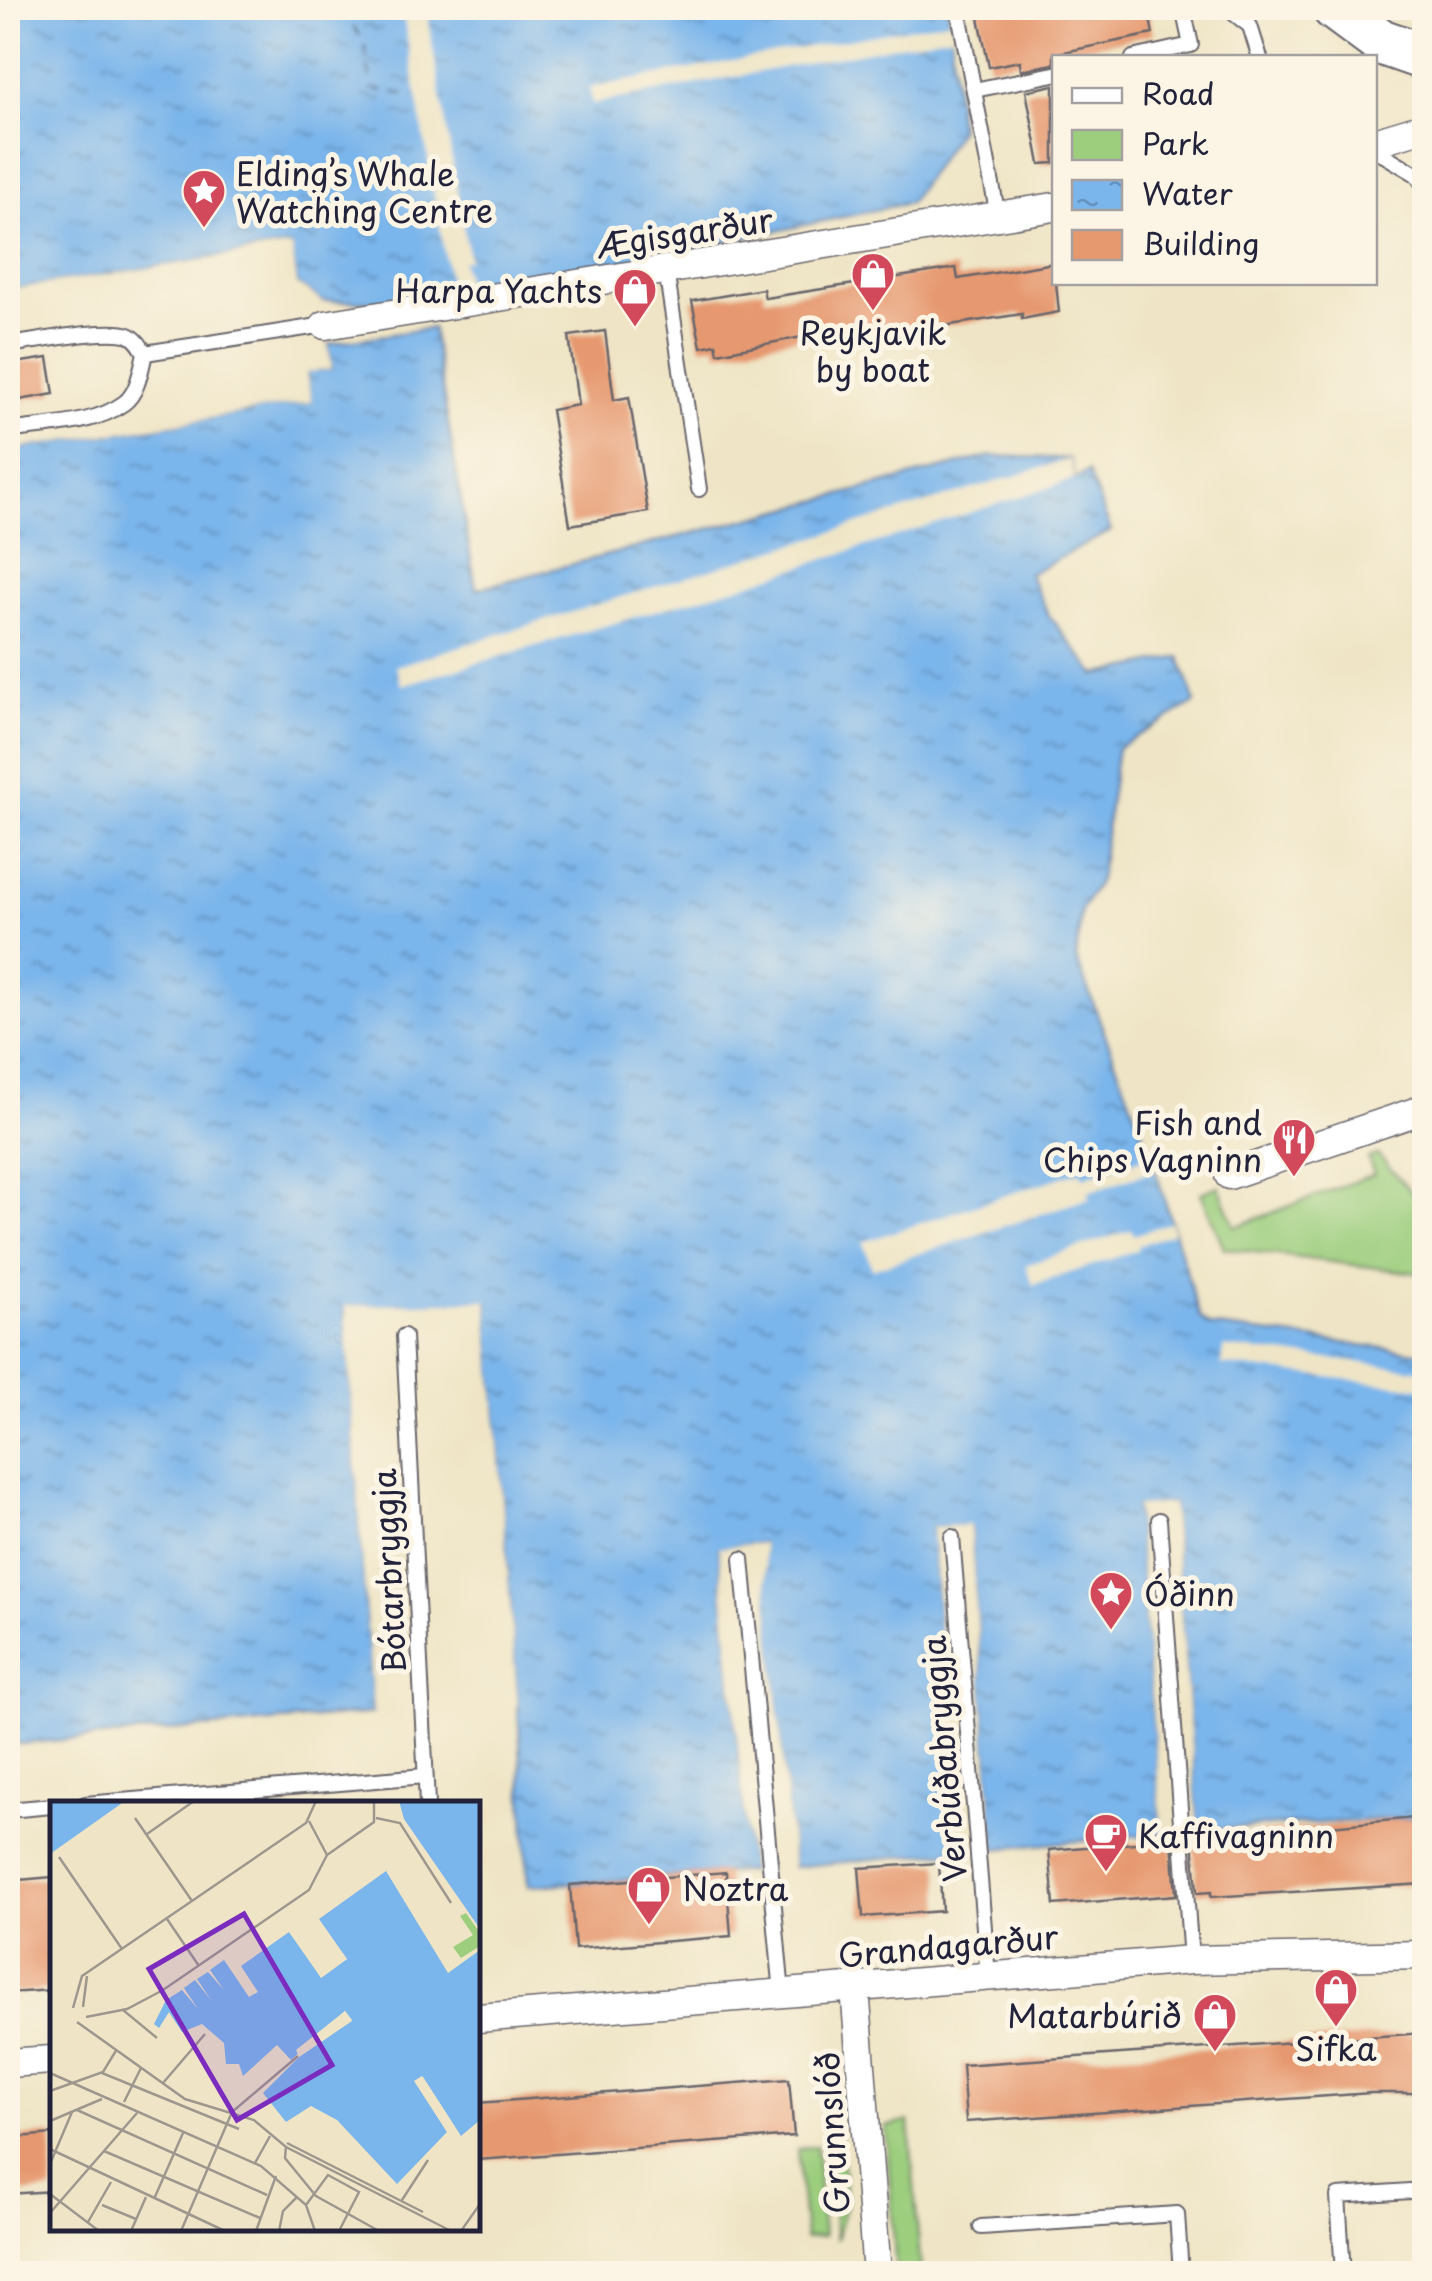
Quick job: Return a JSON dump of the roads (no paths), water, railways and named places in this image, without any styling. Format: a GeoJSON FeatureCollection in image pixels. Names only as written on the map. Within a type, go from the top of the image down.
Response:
{"type":"FeatureCollection","features":[{"type":"Feature","properties":{"kind":"main road"},"geometry":{"type":"LineString","coordinates":[[1335,8],[1381,42],[1424,57]]}},
{"type":"Feature","properties":{"kind":"main road"},"geometry":{"type":"LineString","coordinates":[[1382,8],[1403,23],[1424,57]]}},
{"type":"Feature","properties":{"kind":"street"},"geometry":{"type":"LineString","coordinates":[[1377,144],[1424,127]]}},
{"type":"Feature","properties":{"kind":"street","name":"Ægisgarður"},"geometry":{"type":"LineString","coordinates":[[325,325],[1052,206]]}},
{"type":"Feature","properties":{"kind":"street"},"geometry":{"type":"LineString","coordinates":[[1228,1175],[1424,1109]]}},
{"type":"Feature","properties":{"kind":"street","name":"Grandagarður"},"geometry":{"type":"LineString","coordinates":[[480,2018],[1191,1960],[1424,1954]]}},
{"type":"Feature","properties":{"kind":"street","name":"Grunnslóð"},"geometry":{"type":"LineString","coordinates":[[855,1988],[877,2274]]}},
{"type":"Feature","properties":{"kind":"street"},"geometry":{"type":"LineString","coordinates":[[8,2062],[50,2060]]}},
{"type":"Feature","properties":{"kind":"lane"},"geometry":{"type":"LineString","coordinates":[[958,8],[998,216]]}},
{"type":"Feature","properties":{"kind":"lane"},"geometry":{"type":"LineString","coordinates":[[1146,55],[1191,45],[1183,8]]}},
{"type":"Feature","properties":{"kind":"lane"},"geometry":{"type":"LineString","coordinates":[[1227,8],[1250,26],[1259,55]]}},
{"type":"Feature","properties":{"kind":"lane"},"geometry":{"type":"LineString","coordinates":[[974,90],[1052,74]]}},
{"type":"Feature","properties":{"kind":"lane"},"geometry":{"type":"LineString","coordinates":[[1377,147],[1416,174],[1424,185]]}},
{"type":"Feature","properties":{"kind":"lane"},"geometry":{"type":"LineString","coordinates":[[666,270],[699,490]]}},
{"type":"Feature","properties":{"kind":"lane"},"geometry":{"type":"LineString","coordinates":[[145,353],[325,325]]}},
{"type":"Feature","properties":{"kind":"lane"},"geometry":{"type":"LineString","coordinates":[[8,346],[110,332],[128,334],[145,353]]}},
{"type":"Feature","properties":{"kind":"lane"},"geometry":{"type":"LineString","coordinates":[[8,431],[91,418],[126,402],[140,377],[145,353]]}},
{"type":"Feature","properties":{"kind":"lane","name":"Bótarbryggja"},"geometry":{"type":"LineString","coordinates":[[404,1336],[427,1801]]}},
{"type":"Feature","properties":{"kind":"lane"},"geometry":{"type":"LineString","coordinates":[[1159,1520],[1191,1960]]}},
{"type":"Feature","properties":{"kind":"lane","name":"Verbúðabryggja"},"geometry":{"type":"LineString","coordinates":[[952,1537],[988,1977]]}},
{"type":"Feature","properties":{"kind":"lane"},"geometry":{"type":"LineString","coordinates":[[742,1559],[782,1994]]}},
{"type":"Feature","properties":{"kind":"lane"},"geometry":{"type":"LineString","coordinates":[[121,1801],[425,1776]]}},
{"type":"Feature","properties":{"kind":"lane"},"geometry":{"type":"LineString","coordinates":[[8,1810],[50,1806]]}},
{"type":"Feature","properties":{"kind":"lane"},"geometry":{"type":"LineString","coordinates":[[1343,2274],[1338,2196],[1424,2190]]}},
{"type":"Feature","properties":{"kind":"lane"},"geometry":{"type":"LineString","coordinates":[[981,2227],[1178,2214],[1182,2274]]}},
{"type":"Feature","properties":{"kind":"water"},"geometry":{"type":"Polygon","coordinates":[[[8,8],[948,8],[959,130],[909,203],[468,296],[429,302],[322,301],[297,284],[291,246],[8,290],[8,8]]]}},
{"type":"Feature","properties":{"kind":"water"},"geometry":{"type":"Polygon","coordinates":[[[432,328],[476,589],[991,456],[1070,459],[1075,479],[1088,472],[1111,531],[1029,574],[1049,616],[1096,675],[1180,657],[1195,703],[1117,748],[1099,880],[1081,911],[1076,958],[1151,1155],[1200,1318],[1209,1326],[1424,1353],[1424,1817],[1198,1830],[1172,1503],[1136,1507],[1162,1833],[994,1849],[970,1526],[932,1527],[956,1851],[793,1867],[762,1543],[719,1548],[750,1871],[528,1886],[487,1301],[345,1307],[373,1713],[8,1745],[8,450],[311,402],[306,372],[332,369],[328,344],[432,328]]]}},
{"type":"Feature","properties":{"kind":"place","name":"Elding’s Whale Watching Centre"},"geometry":{"type":"Point","coordinates":[204,229]}},
{"type":"Feature","properties":{"kind":"place","name":"Reykjavik by boat"},"geometry":{"type":"Point","coordinates":[873,312]}},
{"type":"Feature","properties":{"kind":"place","name":"Harpa Yachts"},"geometry":{"type":"Point","coordinates":[635,328]}},
{"type":"Feature","properties":{"kind":"place","name":"Fish and Chips Vagninn"},"geometry":{"type":"Point","coordinates":[1294,1178]}},
{"type":"Feature","properties":{"kind":"place","name":"Óðinn"},"geometry":{"type":"Point","coordinates":[1111,1631]}},
{"type":"Feature","properties":{"kind":"place","name":"Kaffivagninn"},"geometry":{"type":"Point","coordinates":[1106,1873]}},
{"type":"Feature","properties":{"kind":"place","name":"Noztra"},"geometry":{"type":"Point","coordinates":[649,1926]}},
{"type":"Feature","properties":{"kind":"place","name":"Sifka"},"geometry":{"type":"Point","coordinates":[1336,2028]}},
{"type":"Feature","properties":{"kind":"place","name":"Matarbúrið"},"geometry":{"type":"Point","coordinates":[1215,2053]}}]}
